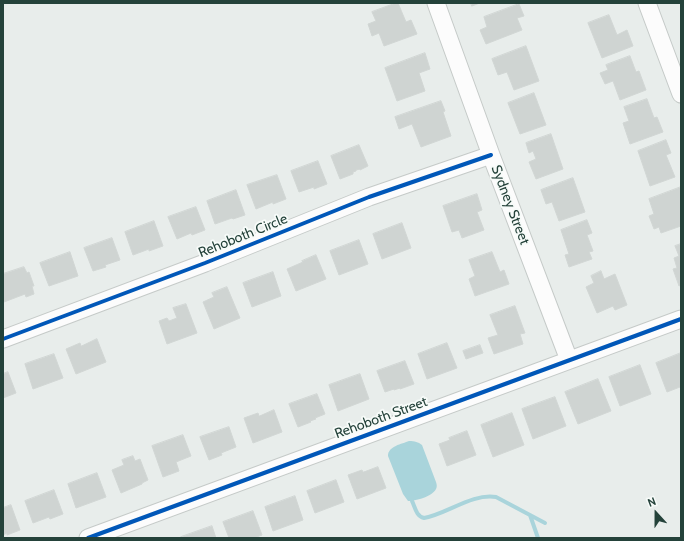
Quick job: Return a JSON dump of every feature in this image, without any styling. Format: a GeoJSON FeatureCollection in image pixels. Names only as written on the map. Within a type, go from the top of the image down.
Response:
{"type":"FeatureCollection","features":[{"type":"Feature","properties":{"kind":"street","name":"Sydney Street"},"geometry":{"type":"LineString","coordinates":[[436,3],[491,155],[569,360]]}},
{"type":"Feature","properties":{"kind":"street"},"geometry":{"type":"LineString","coordinates":[[647,3],[681,94]]}},
{"type":"Feature","properties":{"kind":"street","name":"Rehoboth Circle"},"geometry":{"type":"LineString","coordinates":[[3,339],[205,263],[369,197],[491,155]]}},
{"type":"Feature","properties":{"kind":"street","name":"Rehoboth Street"},"geometry":{"type":"LineString","coordinates":[[88,538],[681,319]]}},
{"type":"Feature","properties":{"kind":"water"},"geometry":{"type":"Polygon","coordinates":[[[409,441],[422,445],[437,486],[431,494],[419,499],[408,501],[403,494],[388,456],[390,450],[399,444],[409,441]]]}},
{"type":"Feature","properties":{"kind":"building"},"geometry":{"type":"Polygon","coordinates":[[[398,3],[406,22],[411,20],[417,34],[384,46],[379,33],[372,36],[368,24],[376,21],[372,12],[398,3]]]}},
{"type":"Feature","properties":{"kind":"building"},"geometry":{"type":"Polygon","coordinates":[[[471,3],[480,3],[472,6],[471,3]]]}},
{"type":"Feature","properties":{"kind":"building"},"geometry":{"type":"Polygon","coordinates":[[[519,4],[524,16],[517,18],[522,30],[486,44],[480,30],[487,27],[484,17],[519,4]]]}},
{"type":"Feature","properties":{"kind":"building"},"geometry":{"type":"Polygon","coordinates":[[[609,15],[617,35],[627,30],[633,46],[602,58],[588,23],[609,15]]]}},
{"type":"Feature","properties":{"kind":"building"},"geometry":{"type":"Polygon","coordinates":[[[526,46],[539,81],[514,90],[507,72],[498,75],[492,59],[526,46]]]}},
{"type":"Feature","properties":{"kind":"building"},"geometry":{"type":"Polygon","coordinates":[[[425,53],[430,69],[419,73],[425,91],[397,101],[385,68],[425,53]]]}},
{"type":"Feature","properties":{"kind":"building"},"geometry":{"type":"Polygon","coordinates":[[[630,56],[636,72],[639,71],[646,90],[620,100],[613,81],[605,84],[600,73],[608,70],[606,65],[630,56]]]}},
{"type":"Feature","properties":{"kind":"building"},"geometry":{"type":"Polygon","coordinates":[[[534,93],[546,125],[520,134],[508,103],[534,93]]]}},
{"type":"Feature","properties":{"kind":"building"},"geometry":{"type":"Polygon","coordinates":[[[647,99],[654,118],[657,117],[663,132],[630,144],[623,123],[629,121],[624,107],[647,99]]]}},
{"type":"Feature","properties":{"kind":"building"},"geometry":{"type":"Polygon","coordinates":[[[441,101],[451,136],[421,147],[412,124],[399,129],[395,117],[441,101]]]}},
{"type":"Feature","properties":{"kind":"building"},"geometry":{"type":"Polygon","coordinates":[[[551,134],[563,169],[536,179],[529,162],[536,159],[533,151],[529,153],[526,143],[551,134]]]}},
{"type":"Feature","properties":{"kind":"building"},"geometry":{"type":"Polygon","coordinates":[[[666,140],[671,153],[666,155],[675,177],[650,186],[638,151],[666,140]]]}},
{"type":"Feature","properties":{"kind":"building"},"geometry":{"type":"Polygon","coordinates":[[[359,145],[368,166],[360,170],[356,170],[353,174],[340,179],[331,156],[359,145]]]}},
{"type":"Feature","properties":{"kind":"building"},"geometry":{"type":"Polygon","coordinates":[[[318,161],[327,184],[314,189],[314,187],[299,192],[291,171],[318,161]]]}},
{"type":"Feature","properties":{"kind":"building"},"geometry":{"type":"Polygon","coordinates":[[[277,175],[286,199],[273,204],[273,202],[256,209],[247,185],[277,175]]]}},
{"type":"Feature","properties":{"kind":"building"},"geometry":{"type":"Polygon","coordinates":[[[573,178],[585,212],[559,221],[552,202],[546,204],[541,190],[573,178]]]}},
{"type":"Feature","properties":{"kind":"building"},"geometry":{"type":"Polygon","coordinates":[[[681,187],[681,226],[661,233],[659,227],[654,229],[649,216],[654,214],[649,199],[681,187]]]}},
{"type":"Feature","properties":{"kind":"building"},"geometry":{"type":"Polygon","coordinates":[[[236,190],[245,215],[215,224],[207,201],[236,190]]]}},
{"type":"Feature","properties":{"kind":"building"},"geometry":{"type":"Polygon","coordinates":[[[477,194],[482,210],[477,212],[484,230],[462,238],[459,230],[452,232],[443,206],[477,194]]]}},
{"type":"Feature","properties":{"kind":"building"},"geometry":{"type":"Polygon","coordinates":[[[196,207],[205,230],[192,235],[191,233],[177,239],[168,217],[196,207]]]}},
{"type":"Feature","properties":{"kind":"building"},"geometry":{"type":"Polygon","coordinates":[[[587,220],[592,233],[587,235],[593,251],[589,252],[592,259],[569,267],[565,255],[569,254],[561,230],[587,220]]]}},
{"type":"Feature","properties":{"kind":"building"},"geometry":{"type":"Polygon","coordinates":[[[154,221],[163,246],[133,255],[125,232],[154,221]]]}},
{"type":"Feature","properties":{"kind":"building"},"geometry":{"type":"Polygon","coordinates":[[[402,223],[411,248],[382,259],[373,234],[402,223]]]}},
{"type":"Feature","properties":{"kind":"building"},"geometry":{"type":"Polygon","coordinates":[[[112,238],[120,260],[105,265],[106,267],[93,271],[84,248],[112,238]]]}},
{"type":"Feature","properties":{"kind":"building"},"geometry":{"type":"Polygon","coordinates":[[[359,240],[368,264],[339,275],[330,251],[359,240]]]}},
{"type":"Feature","properties":{"kind":"building"},"geometry":{"type":"Polygon","coordinates":[[[681,244],[681,285],[679,286],[673,269],[677,268],[674,258],[679,256],[675,246],[681,244]]]}},
{"type":"Feature","properties":{"kind":"building"},"geometry":{"type":"Polygon","coordinates":[[[70,252],[78,276],[49,286],[40,263],[70,252]]]}},
{"type":"Feature","properties":{"kind":"building"},"geometry":{"type":"Polygon","coordinates":[[[492,252],[500,272],[504,270],[509,284],[475,296],[469,279],[475,276],[469,260],[492,252]]]}},
{"type":"Feature","properties":{"kind":"building"},"geometry":{"type":"Polygon","coordinates":[[[316,255],[326,279],[296,291],[287,269],[316,255]]]}},
{"type":"Feature","properties":{"kind":"building"},"geometry":{"type":"Polygon","coordinates":[[[24,267],[27,273],[29,272],[34,286],[32,286],[34,294],[26,297],[25,294],[4,302],[3,274],[24,267]]]}},
{"type":"Feature","properties":{"kind":"building"},"geometry":{"type":"Polygon","coordinates":[[[601,271],[604,279],[615,274],[627,305],[615,310],[613,306],[597,313],[586,287],[594,283],[591,276],[601,271]]]}},
{"type":"Feature","properties":{"kind":"building"},"geometry":{"type":"Polygon","coordinates":[[[273,272],[281,296],[252,307],[243,283],[273,272]]]}},
{"type":"Feature","properties":{"kind":"building"},"geometry":{"type":"Polygon","coordinates":[[[227,287],[240,318],[214,329],[203,302],[214,297],[212,293],[227,287]]]}},
{"type":"Feature","properties":{"kind":"building"},"geometry":{"type":"Polygon","coordinates":[[[186,304],[197,333],[167,344],[159,321],[167,318],[169,321],[177,318],[173,308],[186,304]]]}},
{"type":"Feature","properties":{"kind":"building"},"geometry":{"type":"Polygon","coordinates":[[[515,306],[525,333],[520,334],[523,344],[494,354],[488,338],[498,335],[490,315],[515,306]]]}},
{"type":"Feature","properties":{"kind":"building"},"geometry":{"type":"Polygon","coordinates":[[[97,339],[106,362],[76,374],[66,349],[80,343],[81,346],[97,339]]]}},
{"type":"Feature","properties":{"kind":"building"},"geometry":{"type":"Polygon","coordinates":[[[447,343],[457,368],[427,379],[418,354],[447,343]]]}},
{"type":"Feature","properties":{"kind":"building"},"geometry":{"type":"Polygon","coordinates":[[[480,345],[483,353],[466,359],[463,351],[480,345]]]}},
{"type":"Feature","properties":{"kind":"building"},"geometry":{"type":"Polygon","coordinates":[[[681,353],[681,390],[680,387],[667,392],[656,363],[681,353]]]}},
{"type":"Feature","properties":{"kind":"building"},"geometry":{"type":"Polygon","coordinates":[[[54,354],[63,378],[33,389],[25,364],[54,354]]]}},
{"type":"Feature","properties":{"kind":"building"},"geometry":{"type":"Polygon","coordinates":[[[405,361],[414,384],[385,392],[377,371],[405,361]]]}},
{"type":"Feature","properties":{"kind":"building"},"geometry":{"type":"Polygon","coordinates":[[[640,365],[651,394],[620,406],[609,377],[640,365]]]}},
{"type":"Feature","properties":{"kind":"building"},"geometry":{"type":"Polygon","coordinates":[[[8,372],[16,393],[3,398],[3,374],[8,372]]]}},
{"type":"Feature","properties":{"kind":"building"},"geometry":{"type":"Polygon","coordinates":[[[360,374],[369,399],[338,411],[329,385],[360,374]]]}},
{"type":"Feature","properties":{"kind":"building"},"geometry":{"type":"Polygon","coordinates":[[[598,379],[611,411],[578,424],[565,392],[598,379]]]}},
{"type":"Feature","properties":{"kind":"building"},"geometry":{"type":"Polygon","coordinates":[[[317,394],[325,414],[298,427],[289,404],[317,394]]]}},
{"type":"Feature","properties":{"kind":"building"},"geometry":{"type":"Polygon","coordinates":[[[555,397],[566,426],[533,439],[522,409],[555,397]]]}},
{"type":"Feature","properties":{"kind":"building"},"geometry":{"type":"Polygon","coordinates":[[[274,410],[282,432],[253,443],[244,418],[258,413],[259,416],[274,410]]]}},
{"type":"Feature","properties":{"kind":"building"},"geometry":{"type":"Polygon","coordinates":[[[512,413],[524,445],[493,457],[481,425],[512,413]]]}},
{"type":"Feature","properties":{"kind":"building"},"geometry":{"type":"Polygon","coordinates":[[[229,427],[236,447],[209,460],[200,437],[229,427]]]}},
{"type":"Feature","properties":{"kind":"building"},"geometry":{"type":"Polygon","coordinates":[[[467,431],[476,455],[447,466],[439,444],[450,440],[449,438],[467,431]]]}},
{"type":"Feature","properties":{"kind":"building"},"geometry":{"type":"Polygon","coordinates":[[[183,435],[191,456],[176,462],[179,471],[163,477],[152,446],[183,435]]]}},
{"type":"Feature","properties":{"kind":"building"},"geometry":{"type":"Polygon","coordinates":[[[133,456],[135,461],[140,459],[148,480],[121,493],[112,470],[124,465],[122,460],[133,456]]]}},
{"type":"Feature","properties":{"kind":"building"},"geometry":{"type":"Polygon","coordinates":[[[378,467],[386,488],[357,499],[348,475],[362,470],[363,472],[378,467]]]}},
{"type":"Feature","properties":{"kind":"building"},"geometry":{"type":"Polygon","coordinates":[[[97,473],[106,497],[76,508],[68,484],[97,473]]]}},
{"type":"Feature","properties":{"kind":"building"},"geometry":{"type":"Polygon","coordinates":[[[336,480],[344,502],[315,513],[307,491],[336,480]]]}},
{"type":"Feature","properties":{"kind":"building"},"geometry":{"type":"Polygon","coordinates":[[[54,490],[63,514],[33,523],[25,501],[54,490]]]}},
{"type":"Feature","properties":{"kind":"building"},"geometry":{"type":"Polygon","coordinates":[[[295,496],[303,520],[273,531],[265,507],[295,496]]]}},
{"type":"Feature","properties":{"kind":"building"},"geometry":{"type":"Polygon","coordinates":[[[11,505],[20,530],[3,535],[3,508],[11,505]]]}},
{"type":"Feature","properties":{"kind":"building"},"geometry":{"type":"Polygon","coordinates":[[[253,511],[262,535],[254,538],[229,538],[223,522],[253,511]]]}},
{"type":"Feature","properties":{"kind":"building"},"geometry":{"type":"Polygon","coordinates":[[[212,526],[216,538],[181,537],[212,526]]]}},
{"type":"Feature","properties":{"kind":"waterway"},"geometry":{"type":"LineString","coordinates":[[412,501],[417,513],[424,518],[433,516],[478,498],[496,497],[545,523]]}},
{"type":"Feature","properties":{"kind":"waterway"},"geometry":{"type":"LineString","coordinates":[[530,515],[538,538]]}},
{"type":"Feature","properties":{"kind":"cycle path"},"geometry":{"type":"LineString","coordinates":[[3,339],[205,263],[369,197],[491,155]]}},
{"type":"Feature","properties":{"kind":"cycle path"},"geometry":{"type":"LineString","coordinates":[[88,538],[681,319]]}}]}
